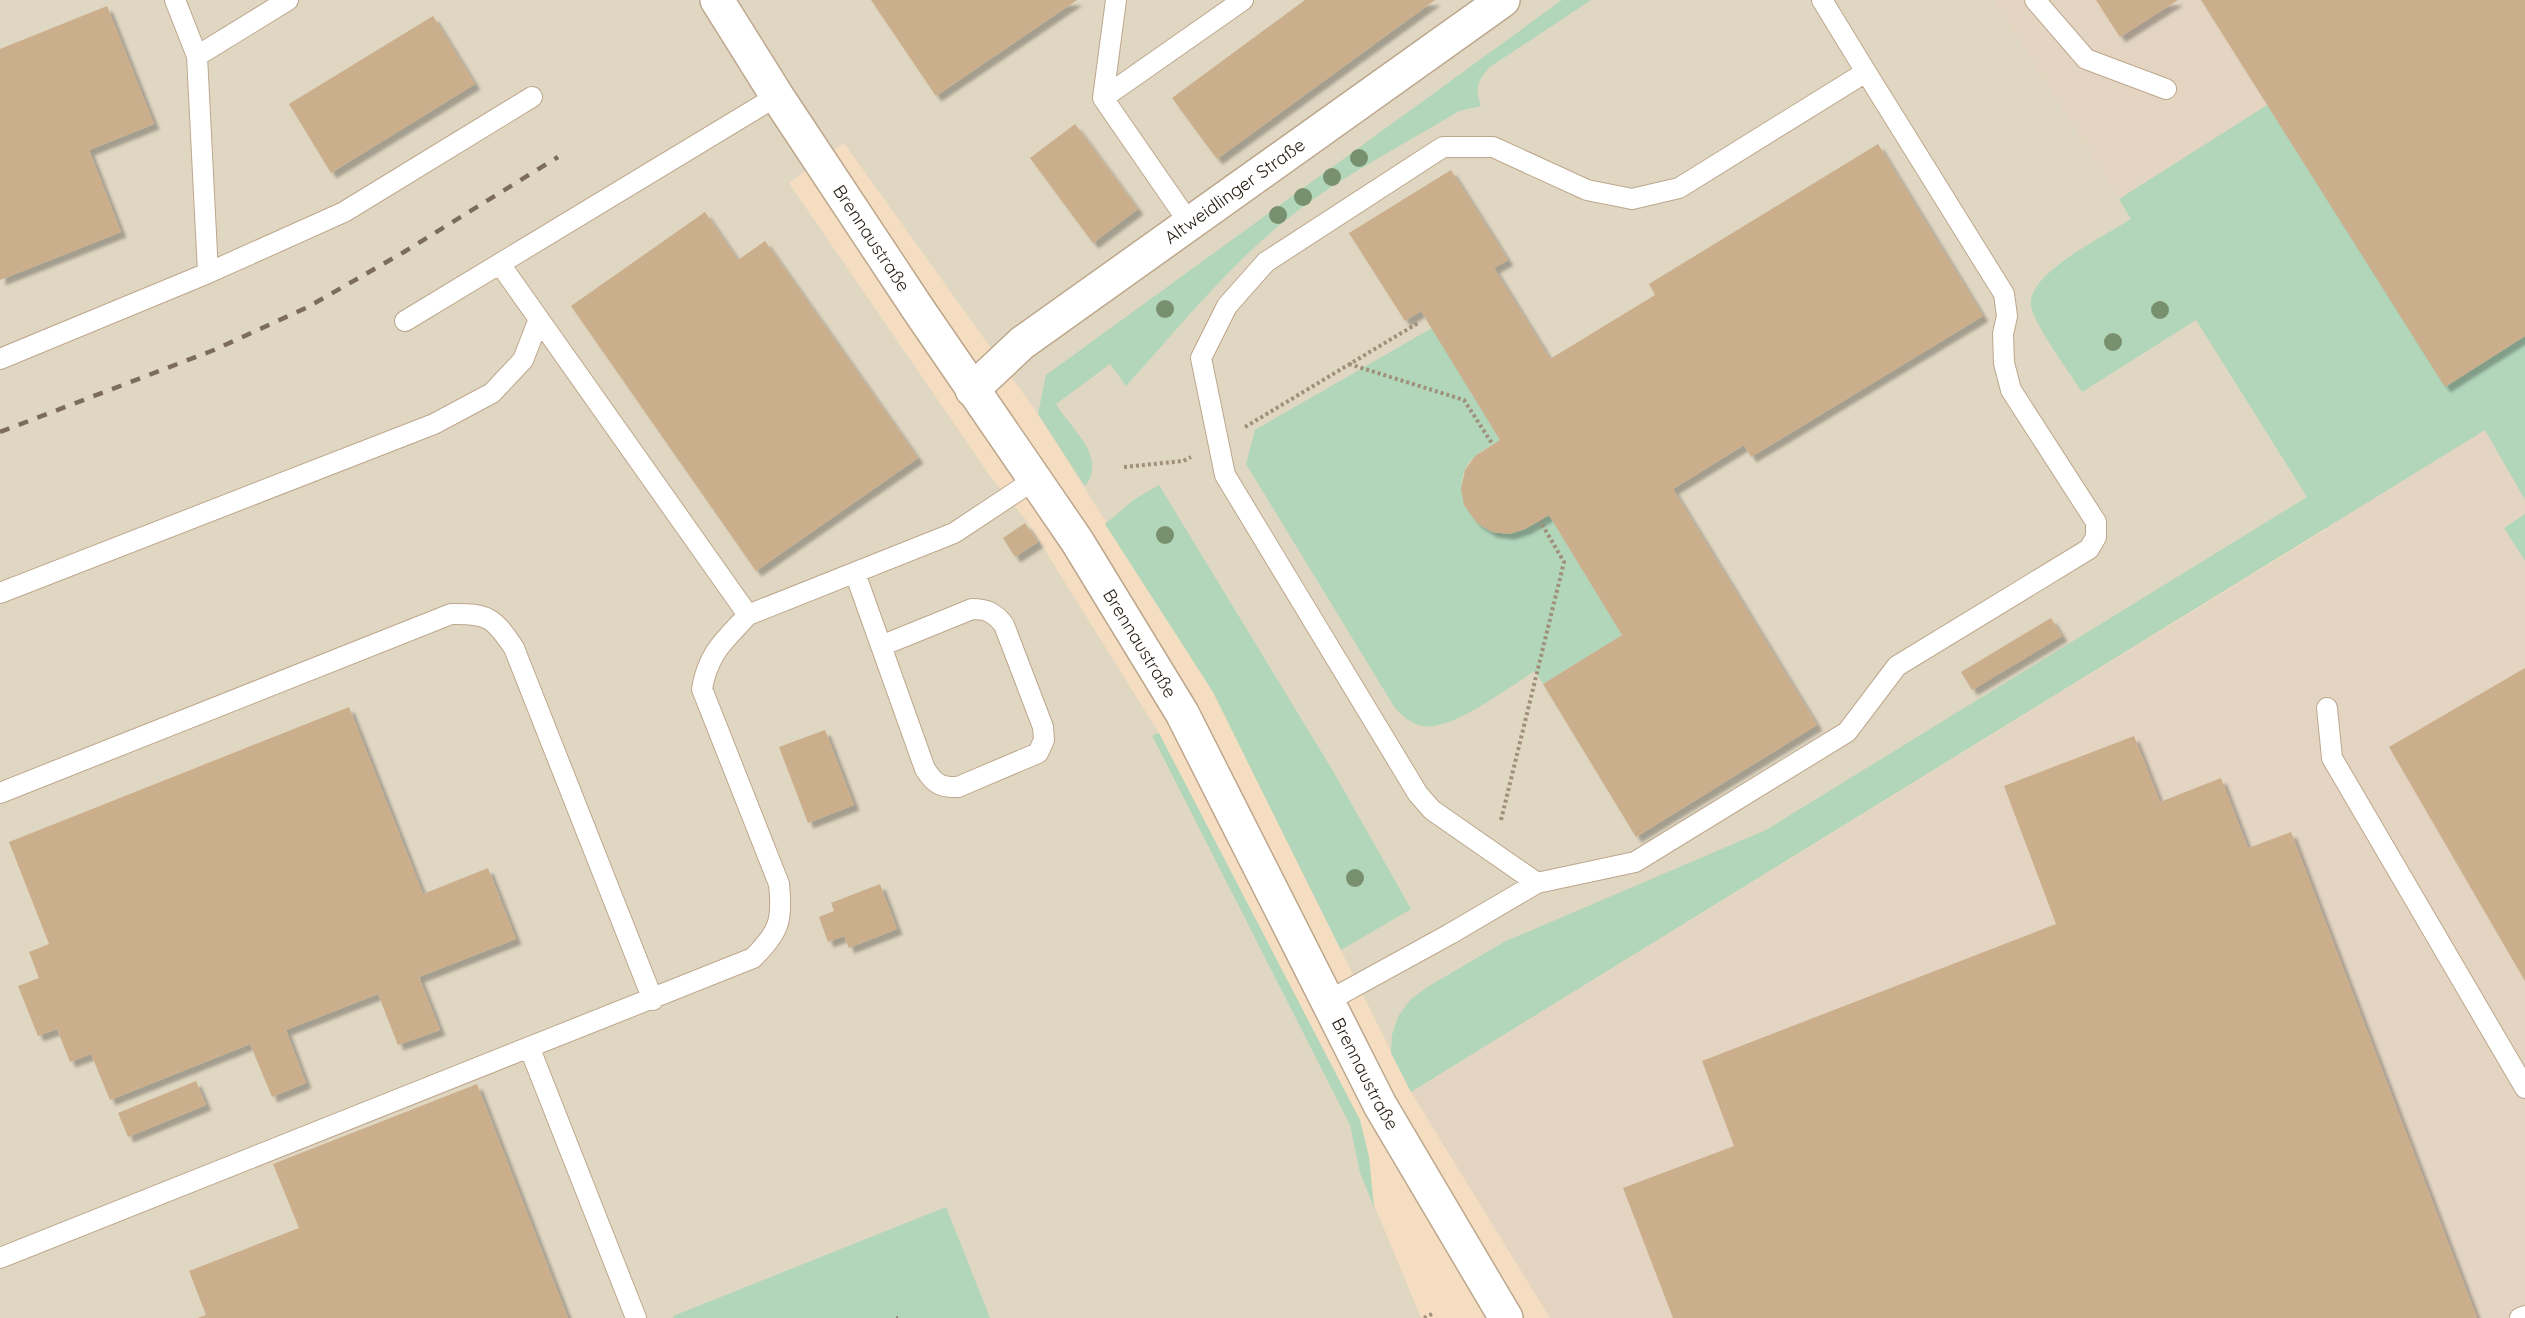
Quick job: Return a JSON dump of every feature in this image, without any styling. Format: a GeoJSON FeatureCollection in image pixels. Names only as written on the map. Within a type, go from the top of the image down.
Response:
{"type":"FeatureCollection","features":[{"type":"Feature","properties":{"kind":"street","name":"Brennaustraße"},"geometry":{"type":"LineString","coordinates":[[717,0],[777,96],[972,390],[1077,542],[1182,713],[1380,1105],[1506,1318]]}},
{"type":"Feature","properties":{"kind":"street","name":"Altweidlinger Straße"},"geometry":{"type":"LineString","coordinates":[[972,390],[1022,344],[1503,0]]}},
{"type":"Feature","properties":{"kind":"lane"},"geometry":{"type":"LineString","coordinates":[[175,0],[197,56],[208,273]]}},
{"type":"Feature","properties":{"kind":"lane"},"geometry":{"type":"LineString","coordinates":[[197,56],[288,0]]}},
{"type":"Feature","properties":{"kind":"lane"},"geometry":{"type":"LineString","coordinates":[[1116,0],[1103,98],[1191,224]]}},
{"type":"Feature","properties":{"kind":"lane"},"geometry":{"type":"LineString","coordinates":[[1103,98],[1243,0]]}},
{"type":"Feature","properties":{"kind":"lane"},"geometry":{"type":"LineString","coordinates":[[1328,1001],[1450,934],[1536,883],[1635,862],[1847,732],[1897,666],[2089,549],[2096,537],[2096,522],[2011,390],[2004,363],[2003,334],[2007,316],[2004,294],[1822,0]]}},
{"type":"Feature","properties":{"kind":"lane"},"geometry":{"type":"LineString","coordinates":[[2035,0],[2086,60],[2166,89]]}},
{"type":"Feature","properties":{"kind":"lane"},"geometry":{"type":"LineString","coordinates":[[1536,883],[1432,810],[1418,794],[1225,475],[1201,358],[1227,306],[1266,262],[1443,147],[1493,147],[1587,190],[1632,199],[1679,188],[1866,72]]}},
{"type":"Feature","properties":{"kind":"lane"},"geometry":{"type":"LineString","coordinates":[[405,321],[777,96]]}},
{"type":"Feature","properties":{"kind":"lane"},"geometry":{"type":"LineString","coordinates":[[0,359],[208,273],[344,212],[532,97]]}},
{"type":"Feature","properties":{"kind":"lane"},"geometry":{"type":"LineString","coordinates":[[500,264],[748,615]]}},
{"type":"Feature","properties":{"kind":"lane"},"geometry":{"type":"LineString","coordinates":[[0,593],[434,424],[492,393],[523,360],[539,320]]}},
{"type":"Feature","properties":{"kind":"lane"},"geometry":{"type":"LineString","coordinates":[[0,1258],[530,1049],[753,958],[773,938],[782,912],[779,884],[702,689],[706,666],[718,648],[748,615],[954,533],[1034,480]]}},
{"type":"Feature","properties":{"kind":"lane"},"geometry":{"type":"LineString","coordinates":[[855,573],[881,646],[925,769],[933,782],[945,788],[958,786],[1038,753],[1044,740],[1043,727],[1004,625],[996,615],[985,609],[972,609],[881,646]]}},
{"type":"Feature","properties":{"kind":"lane"},"geometry":{"type":"LineString","coordinates":[[0,793],[452,614],[477,613],[498,626],[514,648],[652,1000]]}},
{"type":"Feature","properties":{"kind":"lane"},"geometry":{"type":"LineString","coordinates":[[2326,708],[2332,758],[2525,1088]]}},
{"type":"Feature","properties":{"kind":"lane"},"geometry":{"type":"LineString","coordinates":[[530,1049],[636,1318]]}},
{"type":"Feature","properties":{"kind":"lane"},"geometry":{"type":"LineString","coordinates":[[2520,1318],[2525,1316]]}},
{"type":"Feature","properties":{"kind":"path"},"geometry":{"type":"LineString","coordinates":[[1124,467],[1183,461],[1218,443],[1418,323]]}},
{"type":"Feature","properties":{"kind":"path"},"geometry":{"type":"LineString","coordinates":[[1349,364],[1464,400],[1493,445]]}},
{"type":"Feature","properties":{"kind":"path"},"geometry":{"type":"LineString","coordinates":[[1493,853],[1564,562],[1540,521]]}},
{"type":"Feature","properties":{"kind":"path"},"geometry":{"type":"LineString","coordinates":[[1424,1318],[1432,1314]]}},
{"type":"Feature","properties":{"kind":"shaded area"},"geometry":{"type":"Polygon","coordinates":[[[0,0],[1994,0],[2327,528],[1411,1092],[1213,692],[1038,414],[844,143],[789,183],[990,476],[1026,520],[1159,733],[1152,737],[1350,1125],[1361,1173],[1421,1318],[0,1318],[0,0]]]}},
{"type":"Feature","properties":{"kind":"shaded area"},"geometry":{"type":"Polygon","coordinates":[[[1994,0],[2525,0],[2525,1318],[1550,1318],[1411,1092],[2327,529],[1994,0]]]}},
{"type":"Feature","properties":{"kind":"green space"},"geometry":{"type":"Polygon","coordinates":[[[1562,0],[1591,0],[1490,67],[1478,85],[1481,106],[1459,111],[1368,164],[1323,192],[1281,224],[1220,281],[1126,386],[1110,364],[1056,404],[1085,443],[1090,454],[1091,475],[1085,486],[1038,414],[1046,375],[1562,0]]]}},
{"type":"Feature","properties":{"kind":"green space"},"geometry":{"type":"Polygon","coordinates":[[[2267,105],[2446,386],[2525,336],[2525,500],[2485,430],[1411,1092],[1391,1053],[1392,1035],[1399,1015],[1411,999],[1429,986],[1504,942],[1766,830],[2307,497],[2196,320],[2082,392],[2045,336],[2031,305],[2033,293],[2042,280],[2055,268],[2070,256],[2131,219],[2119,199],[2267,105]]]}},
{"type":"Feature","properties":{"kind":"green space"},"geometry":{"type":"Polygon","coordinates":[[[1432,328],[1500,440],[1475,456],[1465,470],[1462,493],[1471,515],[1488,529],[1499,533],[1511,533],[1531,526],[1549,515],[1622,635],[1543,684],[1535,671],[1464,715],[1435,726],[1422,726],[1410,721],[1395,708],[1246,464],[1255,430],[1432,328]]]}},
{"type":"Feature","properties":{"kind":"green space"},"geometry":{"type":"Polygon","coordinates":[[[1159,485],[1333,771],[1411,909],[1341,950],[1213,692],[1105,524],[1135,499],[1159,485]]]}},
{"type":"Feature","properties":{"kind":"green space"},"geometry":{"type":"Polygon","coordinates":[[[2525,514],[2525,561],[2504,528],[2525,514]]]}},
{"type":"Feature","properties":{"kind":"green space"},"geometry":{"type":"Polygon","coordinates":[[[1159,733],[1360,1120],[1369,1157],[1374,1207],[1360,1173],[1350,1125],[1152,736],[1159,733]]]}},
{"type":"Feature","properties":{"kind":"green space"},"geometry":{"type":"Polygon","coordinates":[[[946,1207],[990,1318],[674,1318],[673,1316],[946,1207]]]}},
{"type":"Feature","properties":{"kind":"building"},"geometry":{"type":"Polygon","coordinates":[[[871,0],[1077,0],[936,96],[871,0]]]}},
{"type":"Feature","properties":{"kind":"building"},"geometry":{"type":"Polygon","coordinates":[[[1305,0],[1435,0],[1217,159],[1172,98],[1305,0]]]}},
{"type":"Feature","properties":{"kind":"building"},"geometry":{"type":"Polygon","coordinates":[[[2096,0],[2178,0],[2120,37],[2096,0]]]}},
{"type":"Feature","properties":{"kind":"building"},"geometry":{"type":"Polygon","coordinates":[[[2201,0],[2525,0],[2525,336],[2445,387],[2201,0]]]}},
{"type":"Feature","properties":{"kind":"building"},"geometry":{"type":"Polygon","coordinates":[[[107,6],[154,124],[89,150],[121,232],[0,280],[0,49],[107,6]]]}},
{"type":"Feature","properties":{"kind":"building"},"geometry":{"type":"Polygon","coordinates":[[[433,16],[475,84],[331,173],[289,104],[433,16]]]}},
{"type":"Feature","properties":{"kind":"building"},"geometry":{"type":"Polygon","coordinates":[[[1075,124],[1138,209],[1093,243],[1030,158],[1075,124]]]}},
{"type":"Feature","properties":{"kind":"building"},"geometry":{"type":"Polygon","coordinates":[[[1878,144],[1983,316],[1751,457],[1744,445],[1673,489],[1817,725],[1636,837],[1543,684],[1622,635],[1549,515],[1525,529],[1509,534],[1492,532],[1476,522],[1464,505],[1461,489],[1465,470],[1475,456],[1500,440],[1421,311],[1405,321],[1349,233],[1451,170],[1508,260],[1494,268],[1550,359],[1655,295],[1649,284],[1878,144]]]}},
{"type":"Feature","properties":{"kind":"building"},"geometry":{"type":"Polygon","coordinates":[[[705,212],[738,260],[765,241],[918,458],[756,571],[571,306],[705,212]]]}},
{"type":"Feature","properties":{"kind":"building"},"geometry":{"type":"Polygon","coordinates":[[[1025,523],[1038,542],[1015,557],[1003,538],[1025,523]]]}},
{"type":"Feature","properties":{"kind":"building"},"geometry":{"type":"Polygon","coordinates":[[[2051,618],[2062,636],[1972,690],[1961,672],[2051,618]]]}},
{"type":"Feature","properties":{"kind":"building"},"geometry":{"type":"Polygon","coordinates":[[[2525,668],[2525,981],[2389,747],[2525,668]]]}},
{"type":"Feature","properties":{"kind":"building"},"geometry":{"type":"Polygon","coordinates":[[[349,707],[423,894],[488,868],[516,939],[419,977],[440,1030],[398,1045],[378,994],[286,1030],[306,1083],[272,1097],[250,1044],[110,1100],[91,1054],[70,1062],[57,1029],[38,1036],[18,986],[39,978],[29,952],[49,944],[9,842],[349,707]]]}},
{"type":"Feature","properties":{"kind":"building"},"geometry":{"type":"Polygon","coordinates":[[[825,730],[854,805],[808,823],[779,747],[825,730]]]}},
{"type":"Feature","properties":{"kind":"building"},"geometry":{"type":"Polygon","coordinates":[[[2134,736],[2160,802],[2221,778],[2248,848],[2291,832],[2477,1318],[1673,1318],[1623,1188],[1734,1146],[1702,1061],[2056,924],[2004,786],[2134,736]]]}},
{"type":"Feature","properties":{"kind":"building"},"geometry":{"type":"Polygon","coordinates":[[[880,884],[897,929],[849,948],[844,936],[828,942],[819,917],[834,911],[831,903],[880,884]]]}},
{"type":"Feature","properties":{"kind":"building"},"geometry":{"type":"Polygon","coordinates":[[[196,1081],[206,1105],[128,1137],[118,1113],[196,1081]]]}},
{"type":"Feature","properties":{"kind":"building"},"geometry":{"type":"Polygon","coordinates":[[[477,1084],[568,1318],[197,1318],[206,1315],[189,1271],[299,1228],[273,1164],[477,1084]]]}},
{"type":"Feature","properties":{"kind":"railway"},"geometry":{"type":"LineString","coordinates":[[0,432],[214,350],[308,307],[404,252],[558,157]]}}]}
